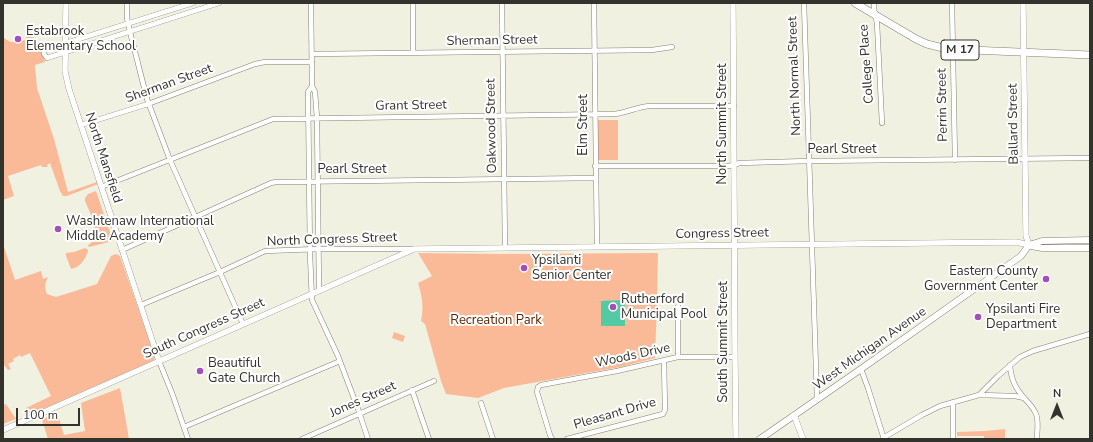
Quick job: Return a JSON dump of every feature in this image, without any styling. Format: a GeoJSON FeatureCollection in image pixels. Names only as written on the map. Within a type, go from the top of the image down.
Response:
{"type":"FeatureCollection","features":[{"type":"Feature","properties":{"kind":"main road","name":"M 17"},"geometry":{"type":"LineString","coordinates":[[855,3],[924,43],[937,47],[953,50],[1090,54]]}},
{"type":"Feature","properties":{"kind":"main road"},"geometry":{"type":"LineString","coordinates":[[1029,245],[1042,241],[1090,240]]}},
{"type":"Feature","properties":{"kind":"main road"},"geometry":{"type":"LineString","coordinates":[[1029,245],[1042,248],[1090,248]]}},
{"type":"Feature","properties":{"kind":"main road","name":"West Michigan Avenue"},"geometry":{"type":"LineString","coordinates":[[760,439],[1021,256],[1029,245]]}},
{"type":"Feature","properties":{"kind":"street","name":"North Mansfield"},"geometry":{"type":"LineString","coordinates":[[66,3],[66,79],[159,361]]}},
{"type":"Feature","properties":{"kind":"street"},"geometry":{"type":"LineString","coordinates":[[127,3],[128,23],[148,104],[195,218],[243,324]]}},
{"type":"Feature","properties":{"kind":"street"},"geometry":{"type":"LineString","coordinates":[[193,3],[44,50],[44,54],[47,58],[219,3]]}},
{"type":"Feature","properties":{"kind":"street"},"geometry":{"type":"LineString","coordinates":[[311,3],[312,86],[315,92],[316,118],[319,290]]}},
{"type":"Feature","properties":{"kind":"street"},"geometry":{"type":"LineString","coordinates":[[412,3],[413,53]]}},
{"type":"Feature","properties":{"kind":"street","name":"Oakwood Street"},"geometry":{"type":"LineString","coordinates":[[502,3],[505,248]]}},
{"type":"Feature","properties":{"kind":"street","name":"Elm Street"},"geometry":{"type":"LineString","coordinates":[[594,3],[597,247]]}},
{"type":"Feature","properties":{"kind":"street","name":"North Summit Street"},"geometry":{"type":"LineString","coordinates":[[733,3],[735,245]]}},
{"type":"Feature","properties":{"kind":"street","name":"North Normal Street"},"geometry":{"type":"LineString","coordinates":[[804,3],[817,399]]}},
{"type":"Feature","properties":{"kind":"street","name":"College Place"},"geometry":{"type":"LineString","coordinates":[[874,3],[877,23],[882,123]]}},
{"type":"Feature","properties":{"kind":"street","name":"Perrin Street"},"geometry":{"type":"LineString","coordinates":[[952,3],[955,160]]}},
{"type":"Feature","properties":{"kind":"street","name":"Ballard Street"},"geometry":{"type":"LineString","coordinates":[[1023,3],[1026,236],[1029,245]]}},
{"type":"Feature","properties":{"kind":"street","name":"Sherman Street"},"geometry":{"type":"LineString","coordinates":[[312,54],[652,50],[672,47]]}},
{"type":"Feature","properties":{"kind":"street","name":"Sherman Street"},"geometry":{"type":"LineString","coordinates":[[80,125],[148,104],[254,64],[265,62],[312,62]]}},
{"type":"Feature","properties":{"kind":"street"},"geometry":{"type":"LineString","coordinates":[[312,86],[308,92],[312,300],[340,361],[360,413],[368,439]]}},
{"type":"Feature","properties":{"kind":"street","name":"Grant Street"},"geometry":{"type":"LineString","coordinates":[[101,187],[273,119],[621,114],[640,107],[649,106],[734,106]]}},
{"type":"Feature","properties":{"kind":"street","name":"Pearl Street"},"geometry":{"type":"LineString","coordinates":[[596,166],[728,166],[740,163],[809,161],[1090,158]]}},
{"type":"Feature","properties":{"kind":"street","name":"Pearl Street"},"geometry":{"type":"LineString","coordinates":[[122,250],[276,182],[596,178]]}},
{"type":"Feature","properties":{"kind":"street","name":"Congress Street"},"geometry":{"type":"LineString","coordinates":[[414,249],[1016,242],[1029,245]]}},
{"type":"Feature","properties":{"kind":"street","name":"South Summit Street"},"geometry":{"type":"LineString","coordinates":[[735,245],[736,439]]}},
{"type":"Feature","properties":{"kind":"street","name":"North Congress Street"},"geometry":{"type":"LineString","coordinates":[[141,305],[220,272],[265,251],[310,249],[414,249]]}},
{"type":"Feature","properties":{"kind":"street","name":"South Congress Street"},"geometry":{"type":"LineString","coordinates":[[3,430],[414,249]]}},
{"type":"Feature","properties":{"kind":"street"},"geometry":{"type":"LineString","coordinates":[[678,306],[678,357]]}},
{"type":"Feature","properties":{"kind":"street"},"geometry":{"type":"LineString","coordinates":[[979,395],[1010,364],[1020,357],[1090,334]]}},
{"type":"Feature","properties":{"kind":"street","name":"Woods Drive"},"geometry":{"type":"LineString","coordinates":[[552,439],[537,392],[538,387],[541,385],[617,371],[678,357],[735,357]]}},
{"type":"Feature","properties":{"kind":"street","name":"Pleasant Drive"},"geometry":{"type":"LineString","coordinates":[[567,439],[663,414],[665,410],[664,360]]}},
{"type":"Feature","properties":{"kind":"street"},"geometry":{"type":"LineString","coordinates":[[159,361],[188,439]]}},
{"type":"Feature","properties":{"kind":"street"},"geometry":{"type":"LineString","coordinates":[[184,427],[340,361]]}},
{"type":"Feature","properties":{"kind":"street"},"geometry":{"type":"LineString","coordinates":[[1010,364],[1014,385],[1031,405],[1036,415],[1037,439]]}},
{"type":"Feature","properties":{"kind":"street"},"geometry":{"type":"LineString","coordinates":[[861,369],[884,439],[922,415],[940,406],[953,402],[979,395],[1024,398]]}},
{"type":"Feature","properties":{"kind":"street","name":"Jones Street"},"geometry":{"type":"LineString","coordinates":[[302,439],[434,381]]}},
{"type":"Feature","properties":{"kind":"street"},"geometry":{"type":"LineString","coordinates":[[412,390],[429,439]]}},
{"type":"Feature","properties":{"kind":"street"},"geometry":{"type":"LineString","coordinates":[[953,402],[953,439]]}},
{"type":"Feature","properties":{"kind":"street"},"geometry":{"type":"LineString","coordinates":[[481,403],[493,439]]}},
{"type":"Feature","properties":{"kind":"street"},"geometry":{"type":"LineString","coordinates":[[794,415],[803,439]]}},
{"type":"Feature","properties":{"kind":"green space"},"geometry":{"type":"Polygon","coordinates":[[[29,31],[34,31],[34,49],[40,47],[45,62],[35,65],[37,88],[54,139],[68,192],[97,182],[98,184],[67,196],[63,196],[50,163],[47,165],[48,167],[42,167],[41,165],[8,176],[14,196],[3,200],[3,37],[11,42],[18,42],[25,40],[29,31]]]}},
{"type":"Feature","properties":{"kind":"green space"},"geometry":{"type":"Polygon","coordinates":[[[598,120],[618,120],[618,160],[598,160],[598,120]]]}},
{"type":"Feature","properties":{"kind":"green space"},"geometry":{"type":"Polygon","coordinates":[[[96,191],[113,241],[89,247],[88,245],[95,236],[95,231],[85,198],[88,194],[96,191]]]}},
{"type":"Feature","properties":{"kind":"green space"},"geometry":{"type":"Polygon","coordinates":[[[3,244],[15,280],[41,271],[43,279],[48,277],[45,285],[47,294],[56,297],[97,284],[111,256],[116,254],[120,256],[155,357],[154,360],[34,413],[29,413],[26,411],[26,408],[51,396],[30,353],[21,357],[20,355],[13,359],[14,361],[8,364],[11,369],[8,370],[3,364],[3,244]]]}},
{"type":"Feature","properties":{"kind":"green space"},"geometry":{"type":"Polygon","coordinates":[[[85,248],[88,252],[84,260],[80,265],[71,269],[66,253],[85,248]]]}},
{"type":"Feature","properties":{"kind":"green space","name":"Recreation Park"},"geometry":{"type":"Polygon","coordinates":[[[418,253],[658,253],[655,358],[620,367],[504,388],[478,398],[446,394],[425,324],[421,321],[422,302],[418,283],[432,276],[418,253]]]}},
{"type":"Feature","properties":{"kind":"green space"},"geometry":{"type":"Polygon","coordinates":[[[394,332],[405,336],[403,342],[392,338],[394,332]]]}},
{"type":"Feature","properties":{"kind":"green space"},"geometry":{"type":"Polygon","coordinates":[[[120,388],[129,439],[48,439],[42,420],[57,412],[64,435],[85,431],[81,403],[120,388]]]}},
{"type":"Feature","properties":{"kind":"green space"},"geometry":{"type":"Polygon","coordinates":[[[6,404],[16,419],[3,424],[3,405],[6,404]]]}},
{"type":"Feature","properties":{"kind":"green space"},"geometry":{"type":"Polygon","coordinates":[[[1005,429],[1005,439],[984,439],[984,436],[957,436],[957,432],[1005,429]]]}},
{"type":"Feature","properties":{"kind":"shaded area","name":"Rutherford Municipal Pool"},"geometry":{"type":"Polygon","coordinates":[[[625,300],[625,326],[601,326],[601,301],[625,300]]]}},
{"type":"Feature","properties":{"kind":"place","name":"Estabrook Elementary School"},"geometry":{"type":"Point","coordinates":[18,39]}},
{"type":"Feature","properties":{"kind":"place","name":"Washtenaw International Middle Academy"},"geometry":{"type":"Point","coordinates":[58,229]}},
{"type":"Feature","properties":{"kind":"place","name":"Ypsilanti Senior Center"},"geometry":{"type":"Point","coordinates":[524,268]}},
{"type":"Feature","properties":{"kind":"place","name":"Eastern County Government Center"},"geometry":{"type":"Point","coordinates":[1046,279]}},
{"type":"Feature","properties":{"kind":"place","name":"Rutherford Municipal Pool"},"geometry":{"type":"Point","coordinates":[613,307]}},
{"type":"Feature","properties":{"kind":"place","name":"Ypsilanti Fire Department"},"geometry":{"type":"Point","coordinates":[978,317]}},
{"type":"Feature","properties":{"kind":"place","name":"Beautiful Gate Church"},"geometry":{"type":"Point","coordinates":[200,371]}}]}
